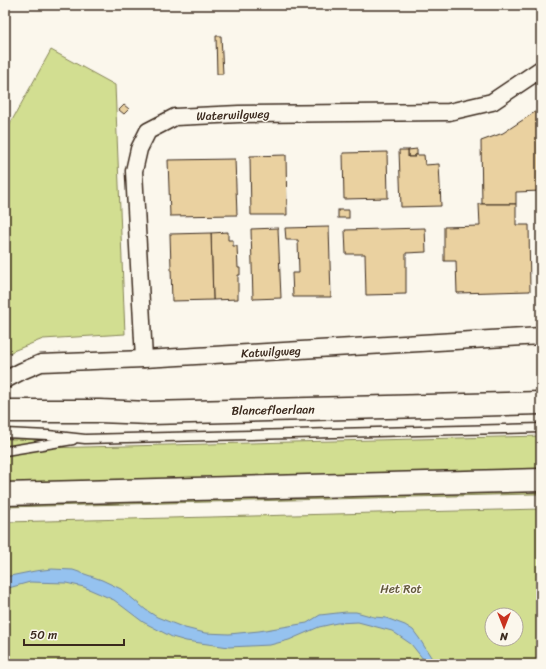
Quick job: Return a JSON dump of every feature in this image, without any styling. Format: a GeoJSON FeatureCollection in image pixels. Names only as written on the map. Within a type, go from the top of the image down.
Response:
{"type":"FeatureCollection","features":[{"type":"Feature","properties":{"kind":"main road","name":"Blancefloerlaan"},"geometry":{"type":"LineString","coordinates":[[5,411],[99,411],[150,413],[541,403]]}},
{"type":"Feature","properties":{"kind":"main road"},"geometry":{"type":"LineString","coordinates":[[5,494],[541,480]]}},
{"type":"Feature","properties":{"kind":"street","name":"Waterwilgweg"},"geometry":{"type":"LineString","coordinates":[[144,359],[134,171],[139,149],[148,131],[175,117],[239,114],[449,112],[492,102],[541,69]]}},
{"type":"Feature","properties":{"kind":"street","name":"Katwilgweg"},"geometry":{"type":"LineString","coordinates":[[5,380],[41,363],[144,359],[541,336]]}},
{"type":"Feature","properties":{"kind":"lane"},"geometry":{"type":"LineString","coordinates":[[5,433],[86,438],[541,428]]}},
{"type":"Feature","properties":{"kind":"lane"},"geometry":{"type":"LineString","coordinates":[[5,451],[86,438]]}},
{"type":"Feature","properties":{"kind":"green space"},"geometry":{"type":"Polygon","coordinates":[[[51,50],[115,85],[125,334],[43,339],[13,351],[5,356],[5,133],[51,50]]]}},
{"type":"Feature","properties":{"kind":"green space"},"geometry":{"type":"Polygon","coordinates":[[[541,436],[541,471],[5,484],[5,455],[43,448],[541,436]]]}},
{"type":"Feature","properties":{"kind":"green space"},"geometry":{"type":"Polygon","coordinates":[[[5,439],[46,439],[46,442],[5,447],[5,439]]]}},
{"type":"Feature","properties":{"kind":"green space"},"geometry":{"type":"Polygon","coordinates":[[[541,490],[541,494],[5,507],[5,502],[541,490]]]}},
{"type":"Feature","properties":{"kind":"green space","name":"Het Rot"},"geometry":{"type":"Polygon","coordinates":[[[541,509],[541,664],[5,664],[5,522],[541,509]]]}},
{"type":"Feature","properties":{"kind":"water"},"geometry":{"type":"Polygon","coordinates":[[[52,569],[73,570],[102,580],[121,589],[146,610],[157,617],[185,628],[205,633],[229,634],[259,631],[307,623],[320,615],[346,612],[356,612],[374,617],[386,618],[405,625],[413,630],[437,664],[427,664],[411,644],[392,631],[358,622],[337,623],[319,627],[289,640],[270,645],[229,647],[186,641],[172,637],[143,622],[114,600],[84,587],[66,583],[30,582],[5,589],[5,577],[52,569]]]}},
{"type":"Feature","properties":{"kind":"building"},"geometry":{"type":"Polygon","coordinates":[[[216,36],[221,36],[223,74],[217,74],[216,36]]]}},
{"type":"Feature","properties":{"kind":"building"},"geometry":{"type":"Polygon","coordinates":[[[124,105],[129,109],[124,114],[119,110],[124,105]]]}},
{"type":"Feature","properties":{"kind":"building"},"geometry":{"type":"Polygon","coordinates":[[[541,108],[541,191],[516,192],[516,204],[482,204],[481,141],[503,133],[541,108]]]}},
{"type":"Feature","properties":{"kind":"building"},"geometry":{"type":"Polygon","coordinates":[[[417,149],[417,155],[415,155],[415,157],[408,157],[408,150],[417,149]]]}},
{"type":"Feature","properties":{"kind":"building"},"geometry":{"type":"Polygon","coordinates":[[[399,150],[408,150],[408,157],[424,155],[425,165],[439,164],[441,206],[401,207],[399,150]]]}},
{"type":"Feature","properties":{"kind":"building"},"geometry":{"type":"Polygon","coordinates":[[[387,152],[388,198],[344,199],[343,153],[387,152]]]}},
{"type":"Feature","properties":{"kind":"building"},"geometry":{"type":"Polygon","coordinates":[[[286,155],[287,215],[251,215],[250,156],[286,155]]]}},
{"type":"Feature","properties":{"kind":"building"},"geometry":{"type":"Polygon","coordinates":[[[235,159],[237,215],[170,216],[168,160],[235,159]]]}},
{"type":"Feature","properties":{"kind":"building"},"geometry":{"type":"Polygon","coordinates":[[[479,204],[516,204],[516,225],[529,225],[530,291],[457,293],[456,261],[444,261],[444,227],[480,226],[479,204]]]}},
{"type":"Feature","properties":{"kind":"building"},"geometry":{"type":"Polygon","coordinates":[[[338,210],[349,210],[349,218],[338,218],[338,210]]]}},
{"type":"Feature","properties":{"kind":"building"},"geometry":{"type":"Polygon","coordinates":[[[329,227],[331,297],[293,297],[292,273],[299,273],[298,240],[286,240],[285,228],[329,227]]]}},
{"type":"Feature","properties":{"kind":"building"},"geometry":{"type":"Polygon","coordinates":[[[278,228],[281,298],[253,299],[251,229],[278,228]]]}},
{"type":"Feature","properties":{"kind":"building"},"geometry":{"type":"Polygon","coordinates":[[[425,228],[426,252],[406,253],[406,294],[366,295],[365,254],[346,254],[345,230],[425,228]]]}},
{"type":"Feature","properties":{"kind":"building"},"geometry":{"type":"Polygon","coordinates":[[[228,232],[228,240],[233,240],[233,246],[237,246],[238,268],[240,268],[240,275],[238,275],[238,299],[213,300],[211,233],[228,232]]]}},
{"type":"Feature","properties":{"kind":"building"},"geometry":{"type":"Polygon","coordinates":[[[211,233],[213,300],[172,301],[170,234],[211,233]]]}}]}
